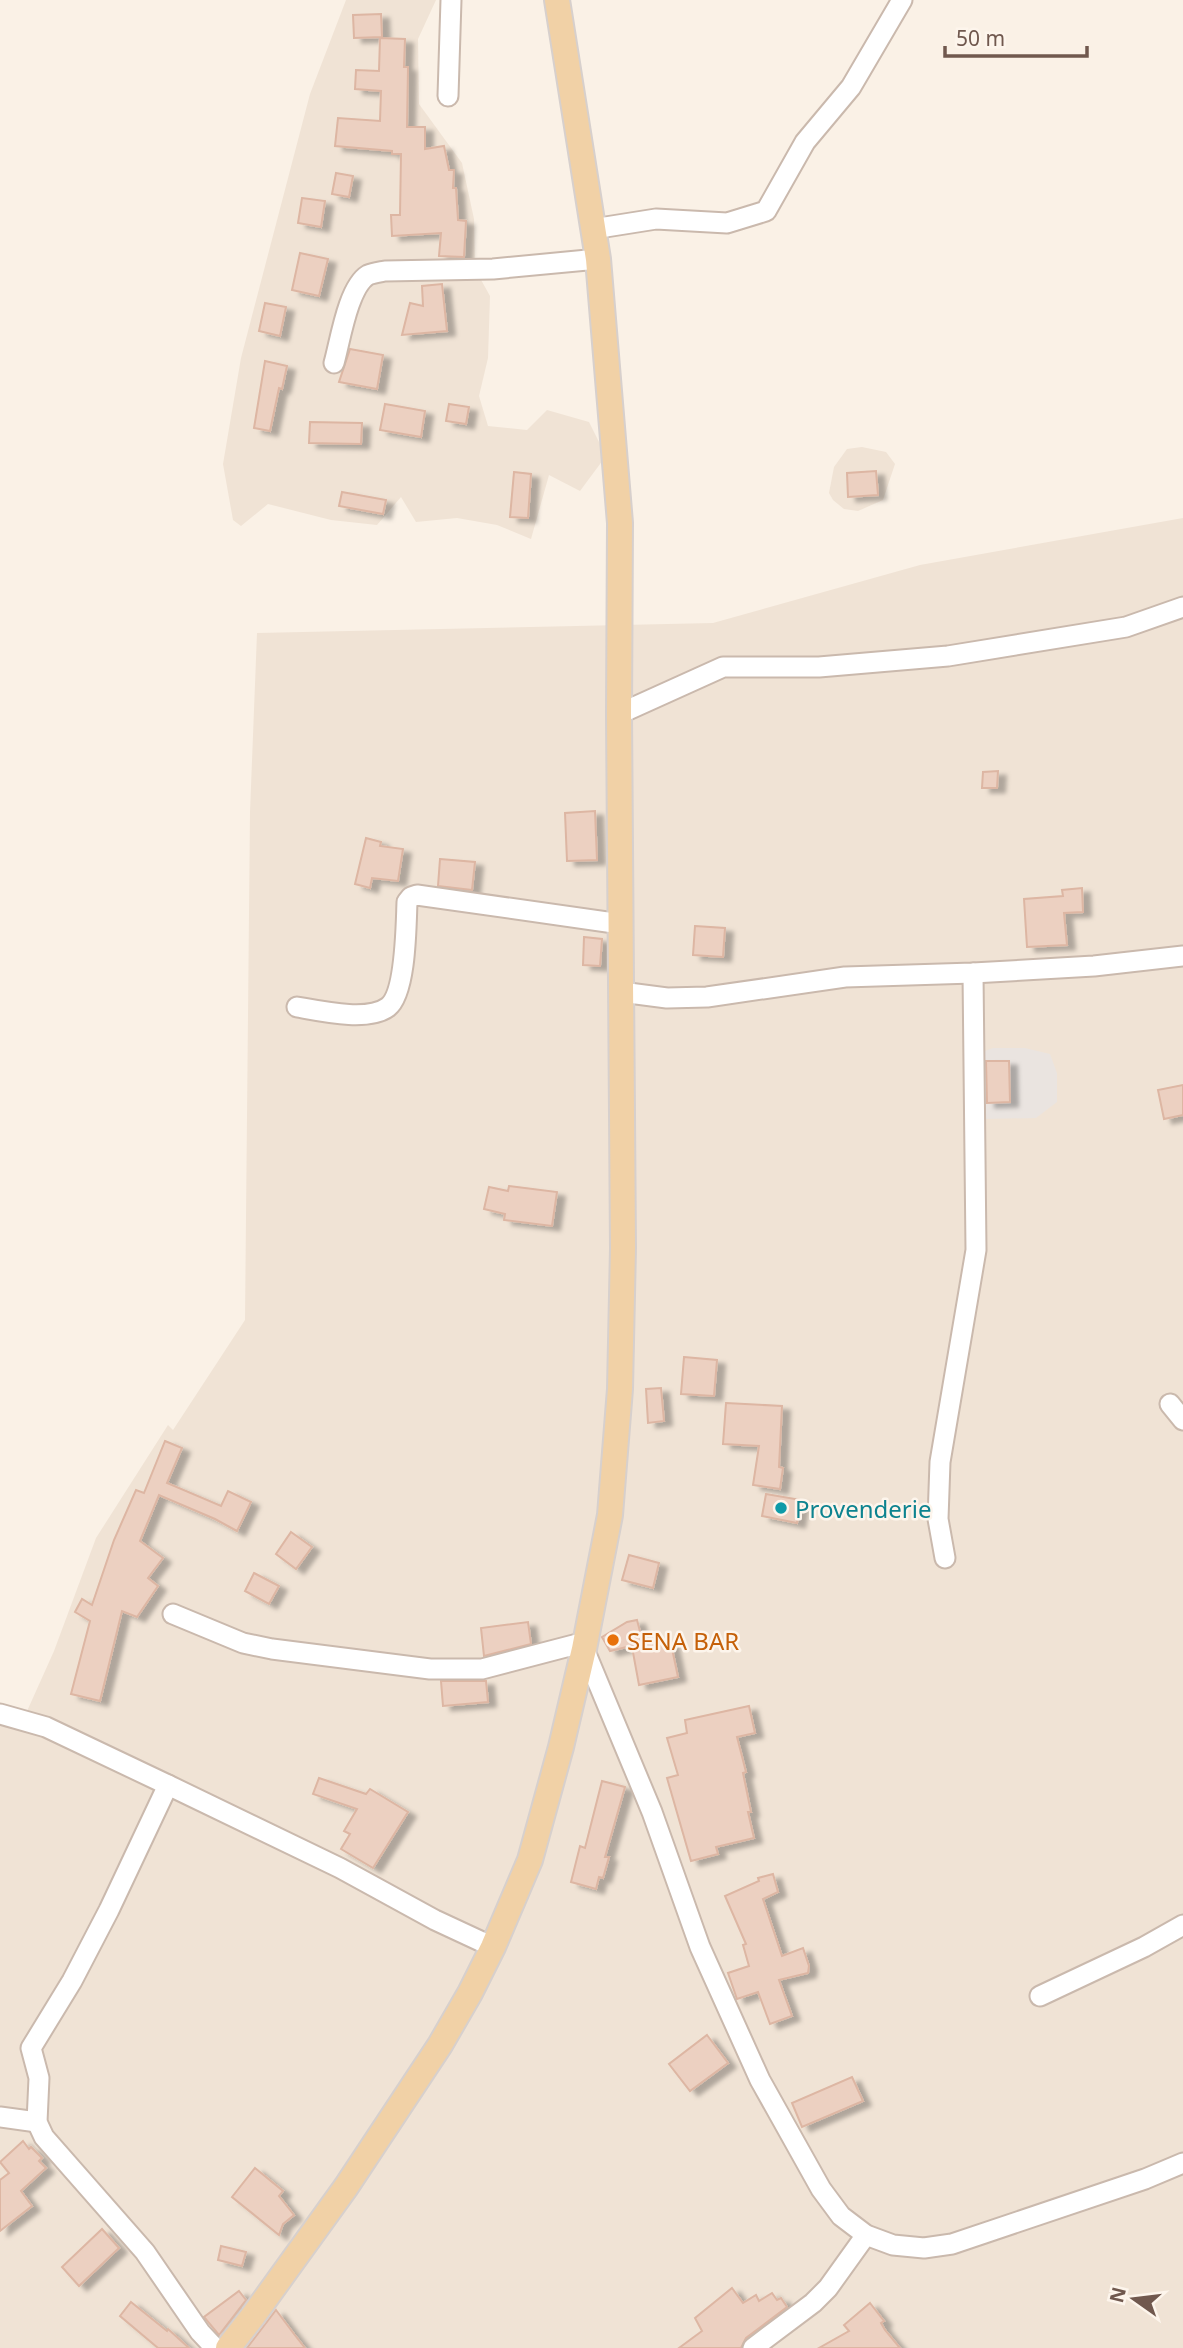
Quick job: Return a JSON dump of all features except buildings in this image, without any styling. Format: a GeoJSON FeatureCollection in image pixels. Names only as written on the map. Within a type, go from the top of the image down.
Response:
{"type":"FeatureCollection","features":[{"type":"Feature","properties":{"kind":"main road"},"geometry":{"type":"LineString","coordinates":[[228,2348],[346,2188],[440,2045],[493,1947],[530,1860],[561,1747],[585,1646],[610,1515],[620,1389],[623,1248],[618,714],[620,523],[598,259],[557,0]]}},
{"type":"Feature","properties":{"kind":"street"},"geometry":{"type":"LineString","coordinates":[[448,96],[452,0]]}},
{"type":"Feature","properties":{"kind":"street"},"geometry":{"type":"LineString","coordinates":[[593,229],[656,219],[727,223],[766,211],[804,142],[851,87],[902,0]]}},
{"type":"Feature","properties":{"kind":"street"},"geometry":{"type":"LineString","coordinates":[[334,363],[351,300],[359,284],[369,275],[385,271],[493,269],[598,259]]}},
{"type":"Feature","properties":{"kind":"street"},"geometry":{"type":"LineString","coordinates":[[618,714],[723,667],[819,667],[948,656],[1126,627],[1183,607]]}},
{"type":"Feature","properties":{"kind":"street"},"geometry":{"type":"LineString","coordinates":[[297,1007],[332,1014],[358,1014],[388,1007],[396,998],[402,966],[407,902],[417,895],[621,924]]}},
{"type":"Feature","properties":{"kind":"street"},"geometry":{"type":"LineString","coordinates":[[621,992],[667,998],[707,997],[845,977],[973,973],[1183,956]]}},
{"type":"Feature","properties":{"kind":"street"},"geometry":{"type":"LineString","coordinates":[[945,1558],[938,1519],[940,1462],[976,1250],[973,973]]}},
{"type":"Feature","properties":{"kind":"street"},"geometry":{"type":"LineString","coordinates":[[1170,1404],[1183,1420]]}},
{"type":"Feature","properties":{"kind":"street"},"geometry":{"type":"LineString","coordinates":[[173,1614],[243,1643],[430,1669],[482,1669],[585,1646],[652,1812],[700,1947],[760,2080],[821,2189],[841,2216],[866,2235],[893,2245],[924,2248],[953,2244],[1145,2179],[1183,2163]]}},
{"type":"Feature","properties":{"kind":"street"},"geometry":{"type":"LineString","coordinates":[[0,1714],[46,1727],[340,1868],[435,1920],[493,1947]]}},
{"type":"Feature","properties":{"kind":"street"},"geometry":{"type":"LineString","coordinates":[[168,1785],[109,1910],[72,1981],[31,2048],[39,2078],[37,2122],[44,2137],[145,2252],[200,2332],[215,2348]]}},
{"type":"Feature","properties":{"kind":"street"},"geometry":{"type":"LineString","coordinates":[[1040,1996],[1183,1925]]}},
{"type":"Feature","properties":{"kind":"street"},"geometry":{"type":"LineString","coordinates":[[0,2117],[37,2122]]}},
{"type":"Feature","properties":{"kind":"street"},"geometry":{"type":"LineString","coordinates":[[753,2348],[813,2303],[828,2288],[866,2235]]}},
{"type":"Feature","properties":{"kind":"shaded area"},"geometry":{"type":"Polygon","coordinates":[[[346,0],[436,0],[418,39],[419,104],[462,163],[474,219],[475,269],[490,296],[488,358],[479,396],[488,426],[527,430],[547,410],[589,422],[606,456],[580,491],[549,475],[531,539],[497,525],[457,518],[416,522],[401,497],[377,525],[331,520],[268,504],[241,526],[233,520],[223,464],[241,358],[310,94],[346,0]]]}},
{"type":"Feature","properties":{"kind":"shaded area"},"geometry":{"type":"Polygon","coordinates":[[[862,447],[886,452],[895,464],[883,500],[858,511],[844,509],[829,493],[834,467],[847,449],[862,447]]]}},
{"type":"Feature","properties":{"kind":"shaded area"},"geometry":{"type":"Polygon","coordinates":[[[1183,518],[1183,2348],[0,2348],[0,1726],[19,1729],[54,1651],[96,1538],[168,1425],[173,1430],[245,1320],[250,812],[257,633],[713,623],[920,565],[1183,518]]]}},
{"type":"Feature","properties":{"kind":"shaded area"},"geometry":{"type":"Polygon","coordinates":[[[993,1048],[1025,1048],[1050,1054],[1057,1073],[1057,1102],[1036,1118],[983,1119],[971,1056],[993,1048]]]}},
{"type":"Feature","properties":{"kind":"place","name":"Provenderie"},"geometry":{"type":"Point","coordinates":[781,1508]}},
{"type":"Feature","properties":{"kind":"place","name":"SENA BAR"},"geometry":{"type":"Point","coordinates":[613,1640]}}]}
